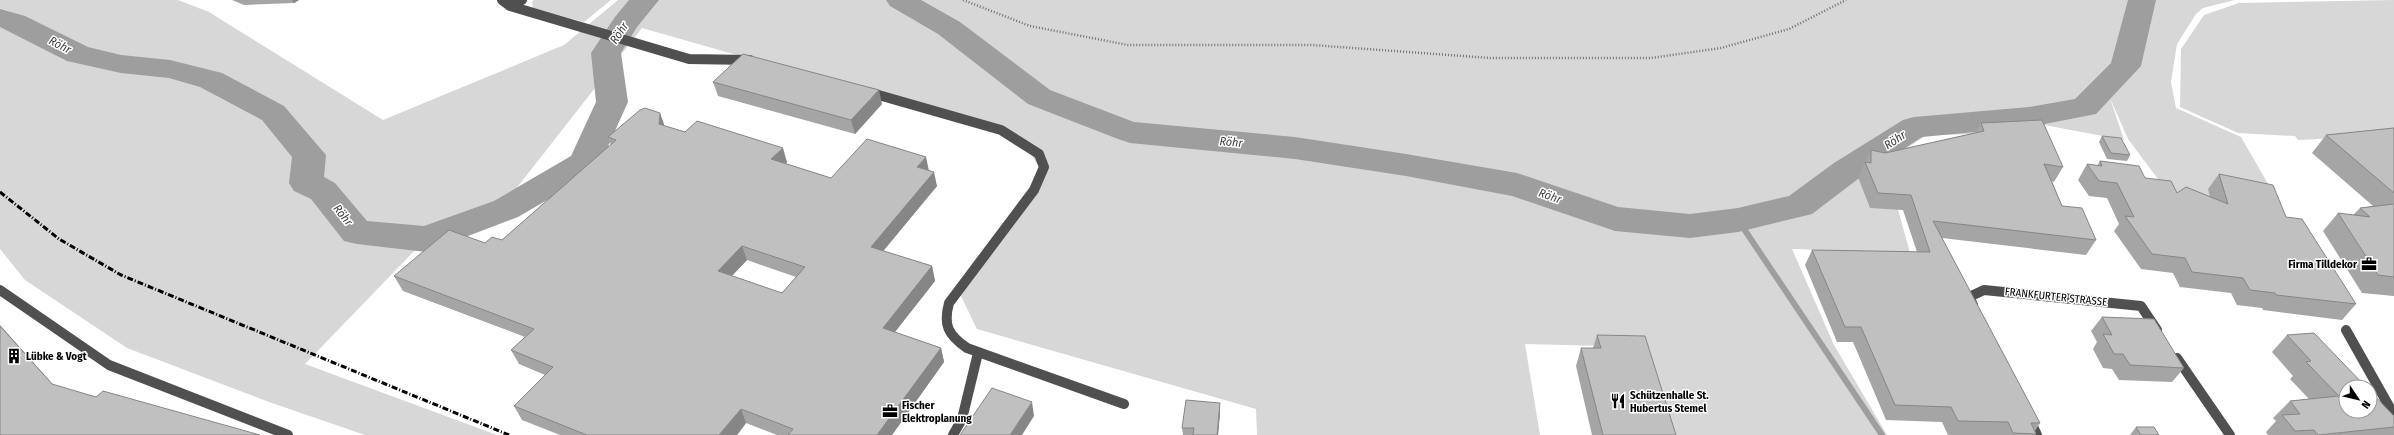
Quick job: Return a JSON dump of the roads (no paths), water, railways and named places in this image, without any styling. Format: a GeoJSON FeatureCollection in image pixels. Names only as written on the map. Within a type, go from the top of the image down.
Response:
{"type":"FeatureCollection","features":[{"type":"Feature","properties":{"kind":"street"},"geometry":{"type":"LineString","coordinates":[[502,0],[510,6],[689,59],[747,60],[762,64]]}},
{"type":"Feature","properties":{"kind":"street"},"geometry":{"type":"LineString","coordinates":[[510,6],[522,0]]}},
{"type":"Feature","properties":{"kind":"street"},"geometry":{"type":"LineString","coordinates":[[860,90],[1001,130],[1026,144],[1039,154],[1044,167],[1034,190],[949,303],[944,319],[950,337],[978,353],[1124,404]]}},
{"type":"Feature","properties":{"kind":"street"},"geometry":{"type":"LineString","coordinates":[[0,290],[109,365],[288,435]]}},
{"type":"Feature","properties":{"kind":"street","name":"FRANKFURTER STRASSE"},"geometry":{"type":"LineString","coordinates":[[1979,318],[1969,297],[1984,290],[2141,306],[2163,338]]}},
{"type":"Feature","properties":{"kind":"street"},"geometry":{"type":"LineString","coordinates":[[2346,330],[2394,415]]}},
{"type":"Feature","properties":{"kind":"street"},"geometry":{"type":"LineString","coordinates":[[2172,351],[2230,435]]}},
{"type":"Feature","properties":{"kind":"street"},"geometry":{"type":"LineString","coordinates":[[953,435],[962,419],[978,353]]}},
{"type":"Feature","properties":{"kind":"street"},"geometry":{"type":"LineString","coordinates":[[2023,408],[2037,435]]}},
{"type":"Feature","properties":{"kind":"waterway","name":"Röhr"},"geometry":{"type":"LineString","coordinates":[[0,18],[15,22],[78,54],[121,64],[170,69],[211,80],[273,113],[309,155],[306,183],[323,191],[357,232],[426,239],[506,209],[585,163],[612,102],[606,53],[625,23],[645,0]]}},
{"type":"Feature","properties":{"kind":"waterway","name":"Röhr"},"geometry":{"type":"LineString","coordinates":[[900,0],[949,28],[1039,97],[1130,132],[1295,148],[1406,165],[1517,185],[1615,219],[1690,226],[1738,220],[1800,206],[1846,171],[1914,127],[2029,117],[2085,107],[2126,66],[2142,0]]}},
{"type":"Feature","properties":{"kind":"waterway"},"geometry":{"type":"LineString","coordinates":[[1738,220],[1882,435]]}},
{"type":"Feature","properties":{"kind":"railway"},"geometry":{"type":"LineString","coordinates":[[0,192],[59,239],[121,275],[509,435]]}},
{"type":"Feature","properties":{"kind":"place","name":"Firma Tilldekor"},"geometry":{"type":"Point","coordinates":[2369,264]}},
{"type":"Feature","properties":{"kind":"place","name":"Lübke & Vogt"},"geometry":{"type":"Point","coordinates":[14,356]}},
{"type":"Feature","properties":{"kind":"place","name":"Schützenhalle St. Hubertus Stemel"},"geometry":{"type":"Point","coordinates":[1618,401]}},
{"type":"Feature","properties":{"kind":"place","name":"Fischer Elektroplanung"},"geometry":{"type":"Point","coordinates":[890,411]}}]}
